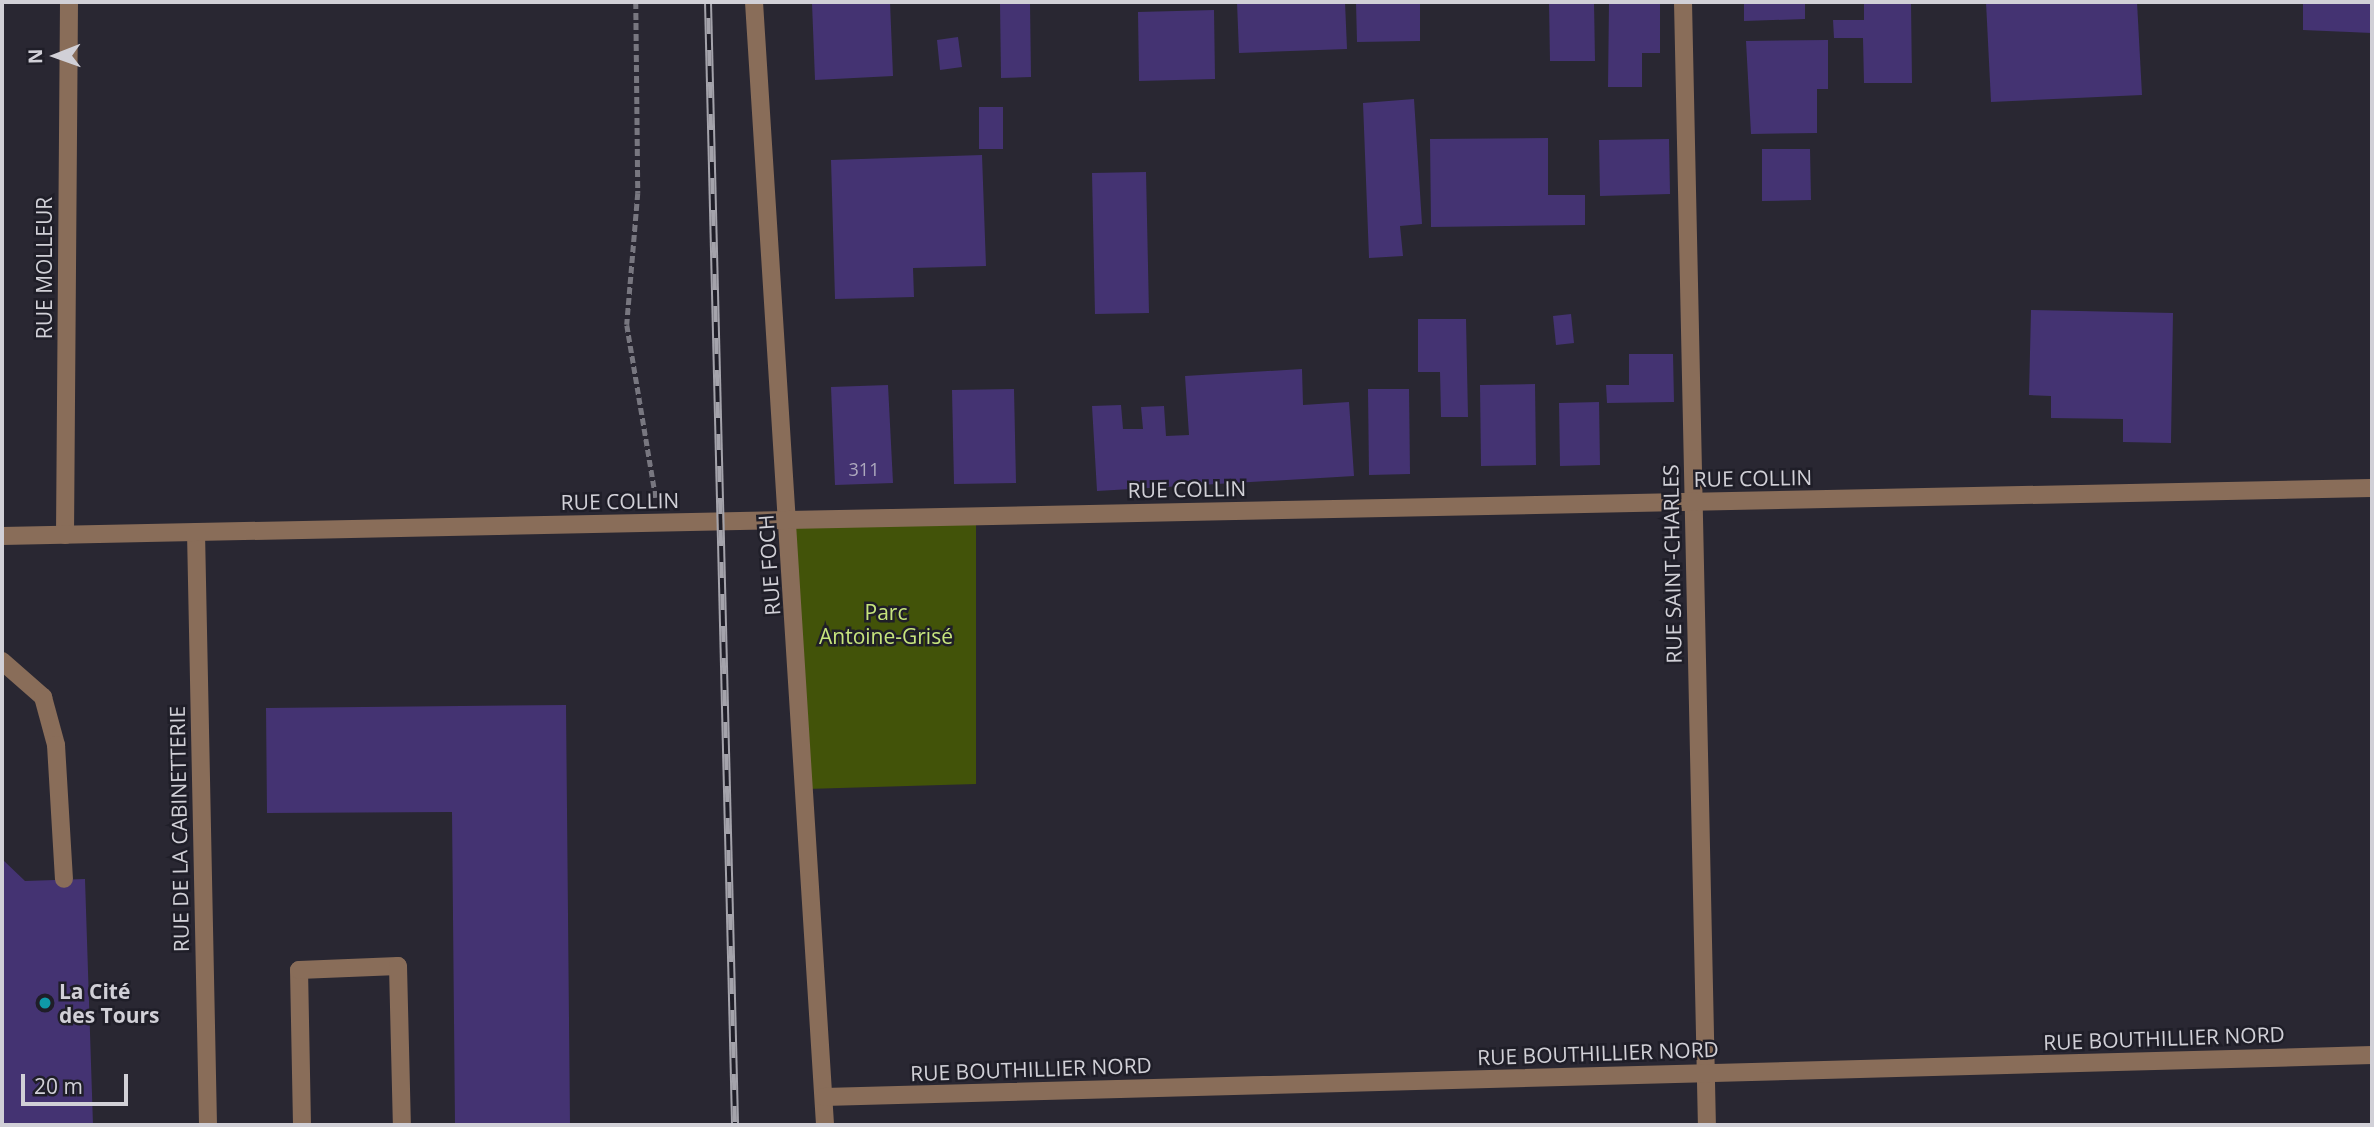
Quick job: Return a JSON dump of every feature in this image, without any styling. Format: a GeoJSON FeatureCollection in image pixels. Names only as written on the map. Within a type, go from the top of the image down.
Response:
{"type":"FeatureCollection","features":[{"type":"Feature","properties":{"kind":"street","name":"RUE MOLLEUR"},"geometry":{"type":"LineString","coordinates":[[65,535],[69,2]]}},
{"type":"Feature","properties":{"kind":"street","name":"RUE FOCH"},"geometry":{"type":"LineString","coordinates":[[754,2],[789,520],[825,1125]]}},
{"type":"Feature","properties":{"kind":"street","name":"RUE SAINT-CHARLES"},"geometry":{"type":"LineString","coordinates":[[1684,2],[1707,1125]]}},
{"type":"Feature","properties":{"kind":"street","name":"RUE COLLIN"},"geometry":{"type":"LineString","coordinates":[[2,536],[2372,488]]}},
{"type":"Feature","properties":{"kind":"street","name":"RUE DE LA CABINETTERIE"},"geometry":{"type":"LineString","coordinates":[[196,532],[208,1125]]}},
{"type":"Feature","properties":{"kind":"street"},"geometry":{"type":"LineString","coordinates":[[2,661],[43,697],[56,745],[64,879]]}},
{"type":"Feature","properties":{"kind":"street"},"geometry":{"type":"LineString","coordinates":[[302,1125],[299,970],[398,966],[402,1125]]}},
{"type":"Feature","properties":{"kind":"street","name":"RUE BOUTHILLIER NORD"},"geometry":{"type":"LineString","coordinates":[[824,1097],[2372,1055]]}},
{"type":"Feature","properties":{"kind":"path"},"geometry":{"type":"LineString","coordinates":[[636,2],[638,193],[627,325],[660,523]]}},
{"type":"Feature","properties":{"kind":"green space","name":"Parc Antoine-Grisé"},"geometry":{"type":"Polygon","coordinates":[[[976,516],[976,784],[806,789],[789,520],[976,516]]]}},
{"type":"Feature","properties":{"kind":"building"},"geometry":{"type":"Polygon","coordinates":[[[890,2],[893,76],[815,80],[812,3],[890,2]]]}},
{"type":"Feature","properties":{"kind":"building"},"geometry":{"type":"Polygon","coordinates":[[[1237,2],[1345,2],[1347,49],[1239,53],[1237,2]]]}},
{"type":"Feature","properties":{"kind":"building"},"geometry":{"type":"Polygon","coordinates":[[[1356,2],[1420,2],[1420,41],[1357,42],[1356,2]]]}},
{"type":"Feature","properties":{"kind":"building"},"geometry":{"type":"Polygon","coordinates":[[[1549,2],[1594,2],[1595,61],[1550,61],[1549,2]]]}},
{"type":"Feature","properties":{"kind":"building"},"geometry":{"type":"Polygon","coordinates":[[[1609,2],[1660,2],[1660,53],[1642,53],[1642,87],[1608,87],[1609,2]]]}},
{"type":"Feature","properties":{"kind":"building"},"geometry":{"type":"Polygon","coordinates":[[[1744,2],[1805,2],[1805,19],[1744,21],[1744,2]]]}},
{"type":"Feature","properties":{"kind":"building"},"geometry":{"type":"Polygon","coordinates":[[[1864,2],[1911,2],[1912,83],[1864,83],[1863,38],[1834,38],[1833,20],[1864,20],[1864,2]]]}},
{"type":"Feature","properties":{"kind":"building"},"geometry":{"type":"Polygon","coordinates":[[[1986,2],[2137,2],[2142,95],[1991,102],[1986,2]]]}},
{"type":"Feature","properties":{"kind":"building"},"geometry":{"type":"Polygon","coordinates":[[[2303,2],[2372,2],[2372,33],[2303,30],[2303,2]]]}},
{"type":"Feature","properties":{"kind":"building"},"geometry":{"type":"Polygon","coordinates":[[[1000,3],[1030,3],[1031,77],[1001,78],[1000,3]]]}},
{"type":"Feature","properties":{"kind":"building"},"geometry":{"type":"Polygon","coordinates":[[[1214,10],[1215,79],[1139,81],[1138,12],[1214,10]]]}},
{"type":"Feature","properties":{"kind":"building"},"geometry":{"type":"Polygon","coordinates":[[[958,37],[962,67],[940,70],[937,40],[958,37]]]}},
{"type":"Feature","properties":{"kind":"building"},"geometry":{"type":"Polygon","coordinates":[[[1828,40],[1828,89],[1817,89],[1817,133],[1751,134],[1746,41],[1828,40]]]}},
{"type":"Feature","properties":{"kind":"building"},"geometry":{"type":"Polygon","coordinates":[[[1414,99],[1422,224],[1400,226],[1403,256],[1369,258],[1363,103],[1414,99]]]}},
{"type":"Feature","properties":{"kind":"building"},"geometry":{"type":"Polygon","coordinates":[[[979,107],[1003,107],[1003,149],[979,149],[979,107]]]}},
{"type":"Feature","properties":{"kind":"building"},"geometry":{"type":"Polygon","coordinates":[[[1548,138],[1548,195],[1585,195],[1585,225],[1431,227],[1430,139],[1548,138]]]}},
{"type":"Feature","properties":{"kind":"building"},"geometry":{"type":"Polygon","coordinates":[[[1669,139],[1670,194],[1600,196],[1599,140],[1669,139]]]}},
{"type":"Feature","properties":{"kind":"building"},"geometry":{"type":"Polygon","coordinates":[[[1762,149],[1810,149],[1811,200],[1762,201],[1762,149]]]}},
{"type":"Feature","properties":{"kind":"building"},"geometry":{"type":"Polygon","coordinates":[[[982,155],[986,266],[913,268],[914,297],[835,299],[831,160],[982,155]]]}},
{"type":"Feature","properties":{"kind":"building"},"geometry":{"type":"Polygon","coordinates":[[[1146,172],[1149,313],[1095,314],[1092,173],[1146,172]]]}},
{"type":"Feature","properties":{"kind":"building"},"geometry":{"type":"Polygon","coordinates":[[[2031,310],[2173,313],[2171,443],[2123,442],[2123,419],[2051,418],[2051,396],[2029,395],[2031,310]]]}},
{"type":"Feature","properties":{"kind":"building"},"geometry":{"type":"Polygon","coordinates":[[[1571,314],[1574,343],[1556,345],[1553,316],[1571,314]]]}},
{"type":"Feature","properties":{"kind":"building"},"geometry":{"type":"Polygon","coordinates":[[[1418,319],[1466,319],[1468,417],[1441,417],[1440,372],[1418,372],[1418,319]]]}},
{"type":"Feature","properties":{"kind":"building"},"geometry":{"type":"Polygon","coordinates":[[[1629,354],[1673,354],[1674,402],[1607,403],[1606,385],[1629,385],[1629,354]]]}},
{"type":"Feature","properties":{"kind":"building"},"geometry":{"type":"Polygon","coordinates":[[[1302,369],[1303,405],[1349,402],[1354,476],[1097,491],[1092,406],[1121,405],[1123,429],[1143,429],[1141,407],[1164,406],[1166,436],[1189,435],[1185,376],[1302,369]]]}},
{"type":"Feature","properties":{"kind":"building"},"geometry":{"type":"Polygon","coordinates":[[[1535,384],[1536,465],[1481,466],[1480,385],[1535,384]]]}},
{"type":"Feature","properties":{"kind":"building"},"geometry":{"type":"Polygon","coordinates":[[[888,385],[893,483],[835,485],[831,387],[888,385]]]}},
{"type":"Feature","properties":{"kind":"building"},"geometry":{"type":"Polygon","coordinates":[[[1014,389],[1016,483],[954,484],[952,390],[1014,389]]]}},
{"type":"Feature","properties":{"kind":"building"},"geometry":{"type":"Polygon","coordinates":[[[1368,389],[1409,389],[1410,474],[1369,475],[1368,389]]]}},
{"type":"Feature","properties":{"kind":"building"},"geometry":{"type":"Polygon","coordinates":[[[1599,402],[1600,465],[1560,466],[1559,403],[1599,402]]]}},
{"type":"Feature","properties":{"kind":"building"},"geometry":{"type":"Polygon","coordinates":[[[566,705],[570,1125],[455,1125],[452,812],[267,813],[266,708],[566,705]]]}},
{"type":"Feature","properties":{"kind":"building","name":"La Cité des Tours"},"geometry":{"type":"Polygon","coordinates":[[[2,859],[25,881],[85,879],[93,1125],[2,1125],[2,859]]]}},
{"type":"Feature","properties":{"kind":"railway"},"geometry":{"type":"LineString","coordinates":[[708,2],[735,1125]]}},
{"type":"Feature","properties":{"kind":"place","name":"La Cité des Tours"},"geometry":{"type":"Point","coordinates":[45,1003]}}]}
